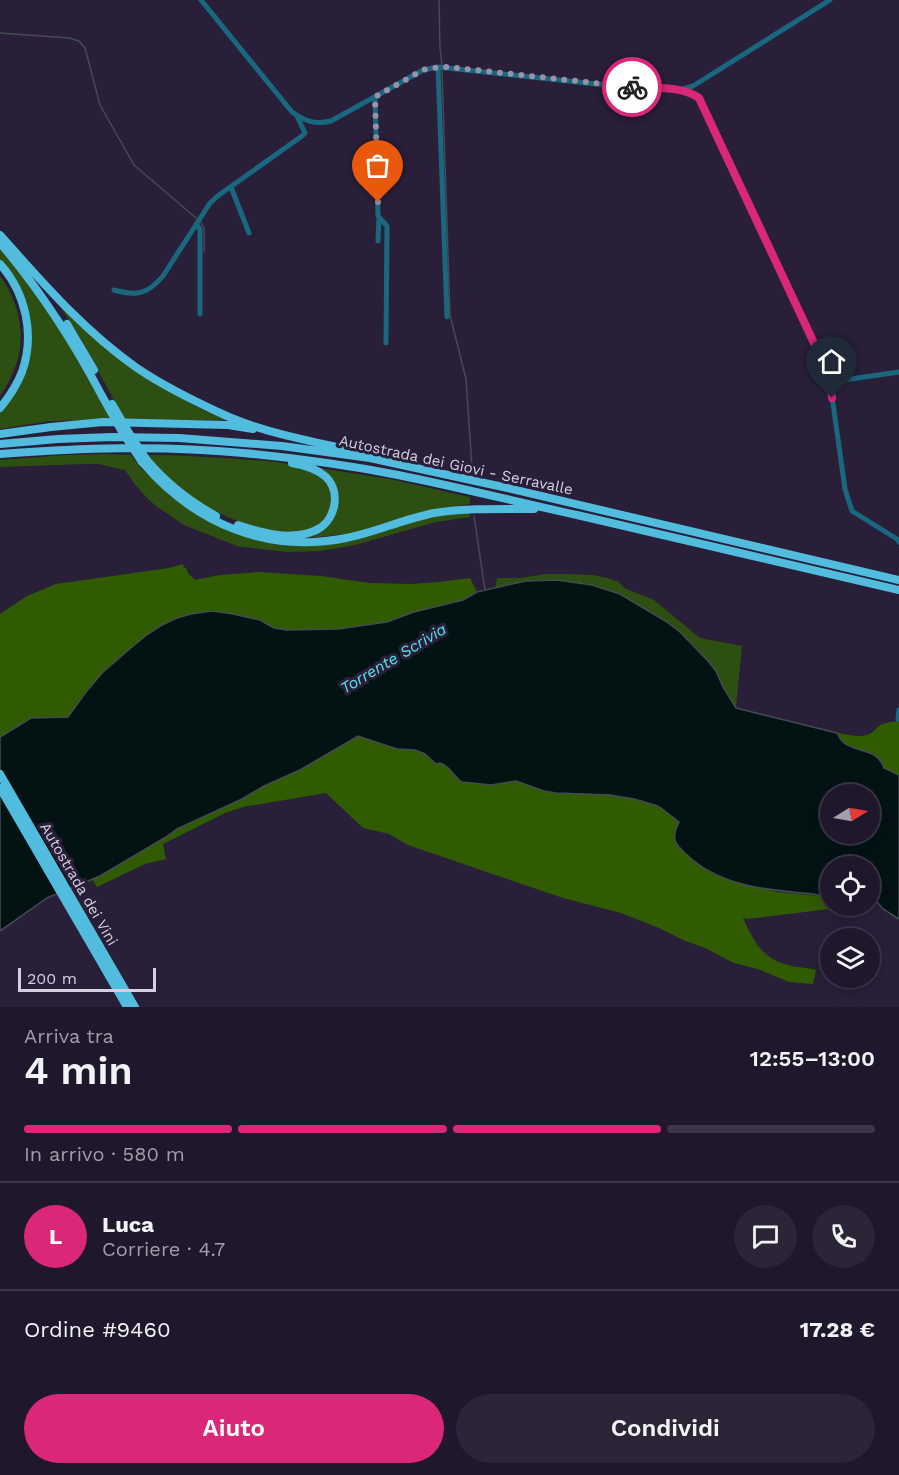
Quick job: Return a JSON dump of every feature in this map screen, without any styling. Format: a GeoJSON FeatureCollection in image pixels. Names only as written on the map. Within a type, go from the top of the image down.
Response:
{"type":"FeatureCollection","features":[{"type":"Feature","properties":{"kind":"highway"},"geometry":{"type":"LineString","coordinates":[[0,235],[90,330],[137,368],[178,392],[231,417],[272,431]]}},
{"type":"Feature","properties":{"kind":"highway"},"geometry":{"type":"LineString","coordinates":[[0,243],[48,303],[144,460],[167,489],[198,512],[227,527],[267,539],[309,542],[359,535],[411,518],[469,508],[547,508]]}},
{"type":"Feature","properties":{"kind":"highway"},"geometry":{"type":"LineString","coordinates":[[0,264],[15,284],[27,323],[27,348],[22,373],[0,408]]}},
{"type":"Feature","properties":{"kind":"highway"},"geometry":{"type":"LineString","coordinates":[[30,269],[74,334],[105,395]]}},
{"type":"Feature","properties":{"kind":"highway"},"geometry":{"type":"LineString","coordinates":[[0,434],[103,422],[228,425],[272,431],[379,456],[416,468]]}},
{"type":"Feature","properties":{"kind":"highway","name":"Autostrada dei Giovi - Serravalle"},"geometry":{"type":"LineString","coordinates":[[0,444],[112,437],[179,438],[242,442],[370,458],[899,580]]}},
{"type":"Feature","properties":{"kind":"highway","name":"Autostrada dei Giovi - Serravalle"},"geometry":{"type":"LineString","coordinates":[[0,454],[112,448],[178,449],[317,461],[442,484],[899,590]]}},
{"type":"Feature","properties":{"kind":"highway"},"geometry":{"type":"LineString","coordinates":[[144,460],[184,496],[215,516],[231,523],[263,533],[293,535],[315,531],[327,522],[333,511],[335,498],[334,491],[320,473],[302,465],[241,453]]}},
{"type":"Feature","properties":{"kind":"highway","name":"Autostrada dei Vini"},"geometry":{"type":"LineString","coordinates":[[0,774],[127,1007]]}},
{"type":"Feature","properties":{"kind":"highway","name":"Autostrada dei Vini"},"geometry":{"type":"LineString","coordinates":[[0,788],[135,1007]]}},
{"type":"Feature","properties":{"kind":"street"},"geometry":{"type":"LineString","coordinates":[[201,0],[292,112],[308,122],[324,122],[340,116],[423,70],[441,67],[615,86],[680,90],[696,96],[829,375],[845,489],[852,511],[897,538],[899,542]]}},
{"type":"Feature","properties":{"kind":"street"},"geometry":{"type":"LineString","coordinates":[[680,90],[693,86],[830,0]]}},
{"type":"Feature","properties":{"kind":"street"},"geometry":{"type":"LineString","coordinates":[[441,67],[447,317]]}},
{"type":"Feature","properties":{"kind":"street"},"geometry":{"type":"LineString","coordinates":[[375,97],[378,241]]}},
{"type":"Feature","properties":{"kind":"street"},"geometry":{"type":"LineString","coordinates":[[114,290],[135,294],[154,285],[163,276],[210,203],[305,133],[296,115]]}},
{"type":"Feature","properties":{"kind":"street"},"geometry":{"type":"LineString","coordinates":[[231,187],[249,233]]}},
{"type":"Feature","properties":{"kind":"street"},"geometry":{"type":"LineString","coordinates":[[379,218],[387,226],[386,343]]}},
{"type":"Feature","properties":{"kind":"street"},"geometry":{"type":"LineString","coordinates":[[196,225],[200,229],[200,314]]}},
{"type":"Feature","properties":{"kind":"street"},"geometry":{"type":"LineString","coordinates":[[830,382],[899,372]]}},
{"type":"Feature","properties":{"kind":"street"},"geometry":{"type":"LineString","coordinates":[[898,719],[899,710]]}},
{"type":"Feature","properties":{"kind":"green space"},"geometry":{"type":"Polygon","coordinates":[[[0,248],[20,271],[64,334],[112,420],[50,421],[0,429],[0,411],[10,399],[31,338],[7,268],[0,260],[0,248]]]}},
{"type":"Feature","properties":{"kind":"green space"},"geometry":{"type":"Polygon","coordinates":[[[0,276],[16,306],[21,340],[15,366],[0,396],[0,276]]]}},
{"type":"Feature","properties":{"kind":"green space"},"geometry":{"type":"Polygon","coordinates":[[[58,303],[147,378],[197,407],[228,420],[125,420],[78,334],[58,303]]]}},
{"type":"Feature","properties":{"kind":"green space"},"geometry":{"type":"Polygon","coordinates":[[[101,454],[131,455],[143,470],[171,496],[215,524],[301,544],[428,517],[469,512],[470,517],[436,522],[355,545],[320,551],[288,552],[237,546],[184,525],[148,499],[125,470],[98,464],[0,467],[0,460],[101,454]]]}},
{"type":"Feature","properties":{"kind":"green space"},"geometry":{"type":"Polygon","coordinates":[[[147,455],[257,460],[296,466],[314,473],[325,482],[331,491],[333,501],[325,518],[305,530],[292,532],[261,528],[212,510],[184,492],[147,455]]]}},
{"type":"Feature","properties":{"kind":"green space"},"geometry":{"type":"Polygon","coordinates":[[[319,468],[390,479],[470,497],[470,504],[411,515],[354,533],[297,538],[318,532],[338,497],[319,468]]]}},
{"type":"Feature","properties":{"kind":"green space"},"geometry":{"type":"Polygon","coordinates":[[[183,564],[195,580],[220,575],[258,572],[321,576],[370,583],[411,584],[470,578],[477,592],[463,600],[414,612],[387,622],[338,629],[287,630],[274,628],[260,620],[212,611],[185,615],[156,628],[109,667],[86,692],[68,717],[31,718],[0,737],[0,614],[27,596],[56,584],[183,564]]]}},
{"type":"Feature","properties":{"kind":"green space"},"geometry":{"type":"Polygon","coordinates":[[[545,574],[593,575],[619,582],[624,588],[654,600],[700,638],[742,646],[736,708],[716,671],[696,647],[672,626],[620,594],[592,585],[557,580],[526,581],[495,588],[497,578],[521,578],[545,574]]]}},
{"type":"Feature","properties":{"kind":"green space"},"geometry":{"type":"Polygon","coordinates":[[[899,721],[899,775],[884,768],[881,761],[872,754],[848,746],[837,733],[863,736],[879,726],[899,721]]]}},
{"type":"Feature","properties":{"kind":"green space"},"geometry":{"type":"Polygon","coordinates":[[[358,736],[397,749],[415,750],[425,754],[430,759],[450,768],[462,782],[491,785],[516,781],[544,791],[610,795],[658,806],[679,822],[676,828],[677,846],[693,861],[729,880],[777,892],[820,896],[820,910],[743,918],[755,941],[771,958],[791,966],[816,970],[813,984],[789,982],[758,969],[734,963],[705,948],[621,913],[563,898],[408,845],[389,834],[363,828],[326,793],[243,807],[225,813],[163,844],[166,859],[145,864],[97,887],[92,879],[177,829],[301,770],[358,736]]]}},
{"type":"Feature","properties":{"kind":"water","name":"Torrente Scrivia"},"geometry":{"type":"Polygon","coordinates":[[[557,580],[592,585],[620,594],[680,632],[716,671],[736,708],[837,733],[848,746],[877,757],[884,768],[899,775],[899,919],[880,906],[880,856],[820,856],[820,895],[745,885],[714,874],[686,854],[675,840],[679,822],[658,806],[610,795],[544,791],[516,781],[491,785],[462,782],[448,768],[440,763],[436,764],[425,754],[415,750],[397,749],[358,736],[300,770],[177,829],[100,876],[47,898],[0,931],[0,737],[31,718],[68,717],[102,673],[148,634],[177,618],[212,611],[260,620],[274,628],[287,630],[338,629],[387,622],[414,612],[463,600],[477,592],[526,581],[557,580]]]}},
{"type":"Feature","properties":{"kind":"waterway"},"geometry":{"type":"LineString","coordinates":[[439,0],[442,65]]}},
{"type":"Feature","properties":{"kind":"waterway"},"geometry":{"type":"LineString","coordinates":[[0,33],[69,38],[79,41],[85,48],[100,105],[134,165],[196,218]]}},
{"type":"Feature","properties":{"kind":"waterway"},"geometry":{"type":"LineString","coordinates":[[442,70],[450,315],[466,379],[472,467]]}},
{"type":"Feature","properties":{"kind":"waterway"},"geometry":{"type":"LineString","coordinates":[[200,221],[204,228],[204,252]]}},
{"type":"Feature","properties":{"kind":"waterway"},"geometry":{"type":"LineString","coordinates":[[474,516],[485,590]]}},
{"type":"Feature","properties":{"kind":"way so far"},"geometry":{"type":"LineString","coordinates":[[378,202],[375,97],[423,70],[448,67],[632,87]]}},
{"type":"Feature","properties":{"kind":"route"},"geometry":{"type":"LineString","coordinates":[[632,87],[680,90],[699,98],[829,375],[832,398]]}}]}
